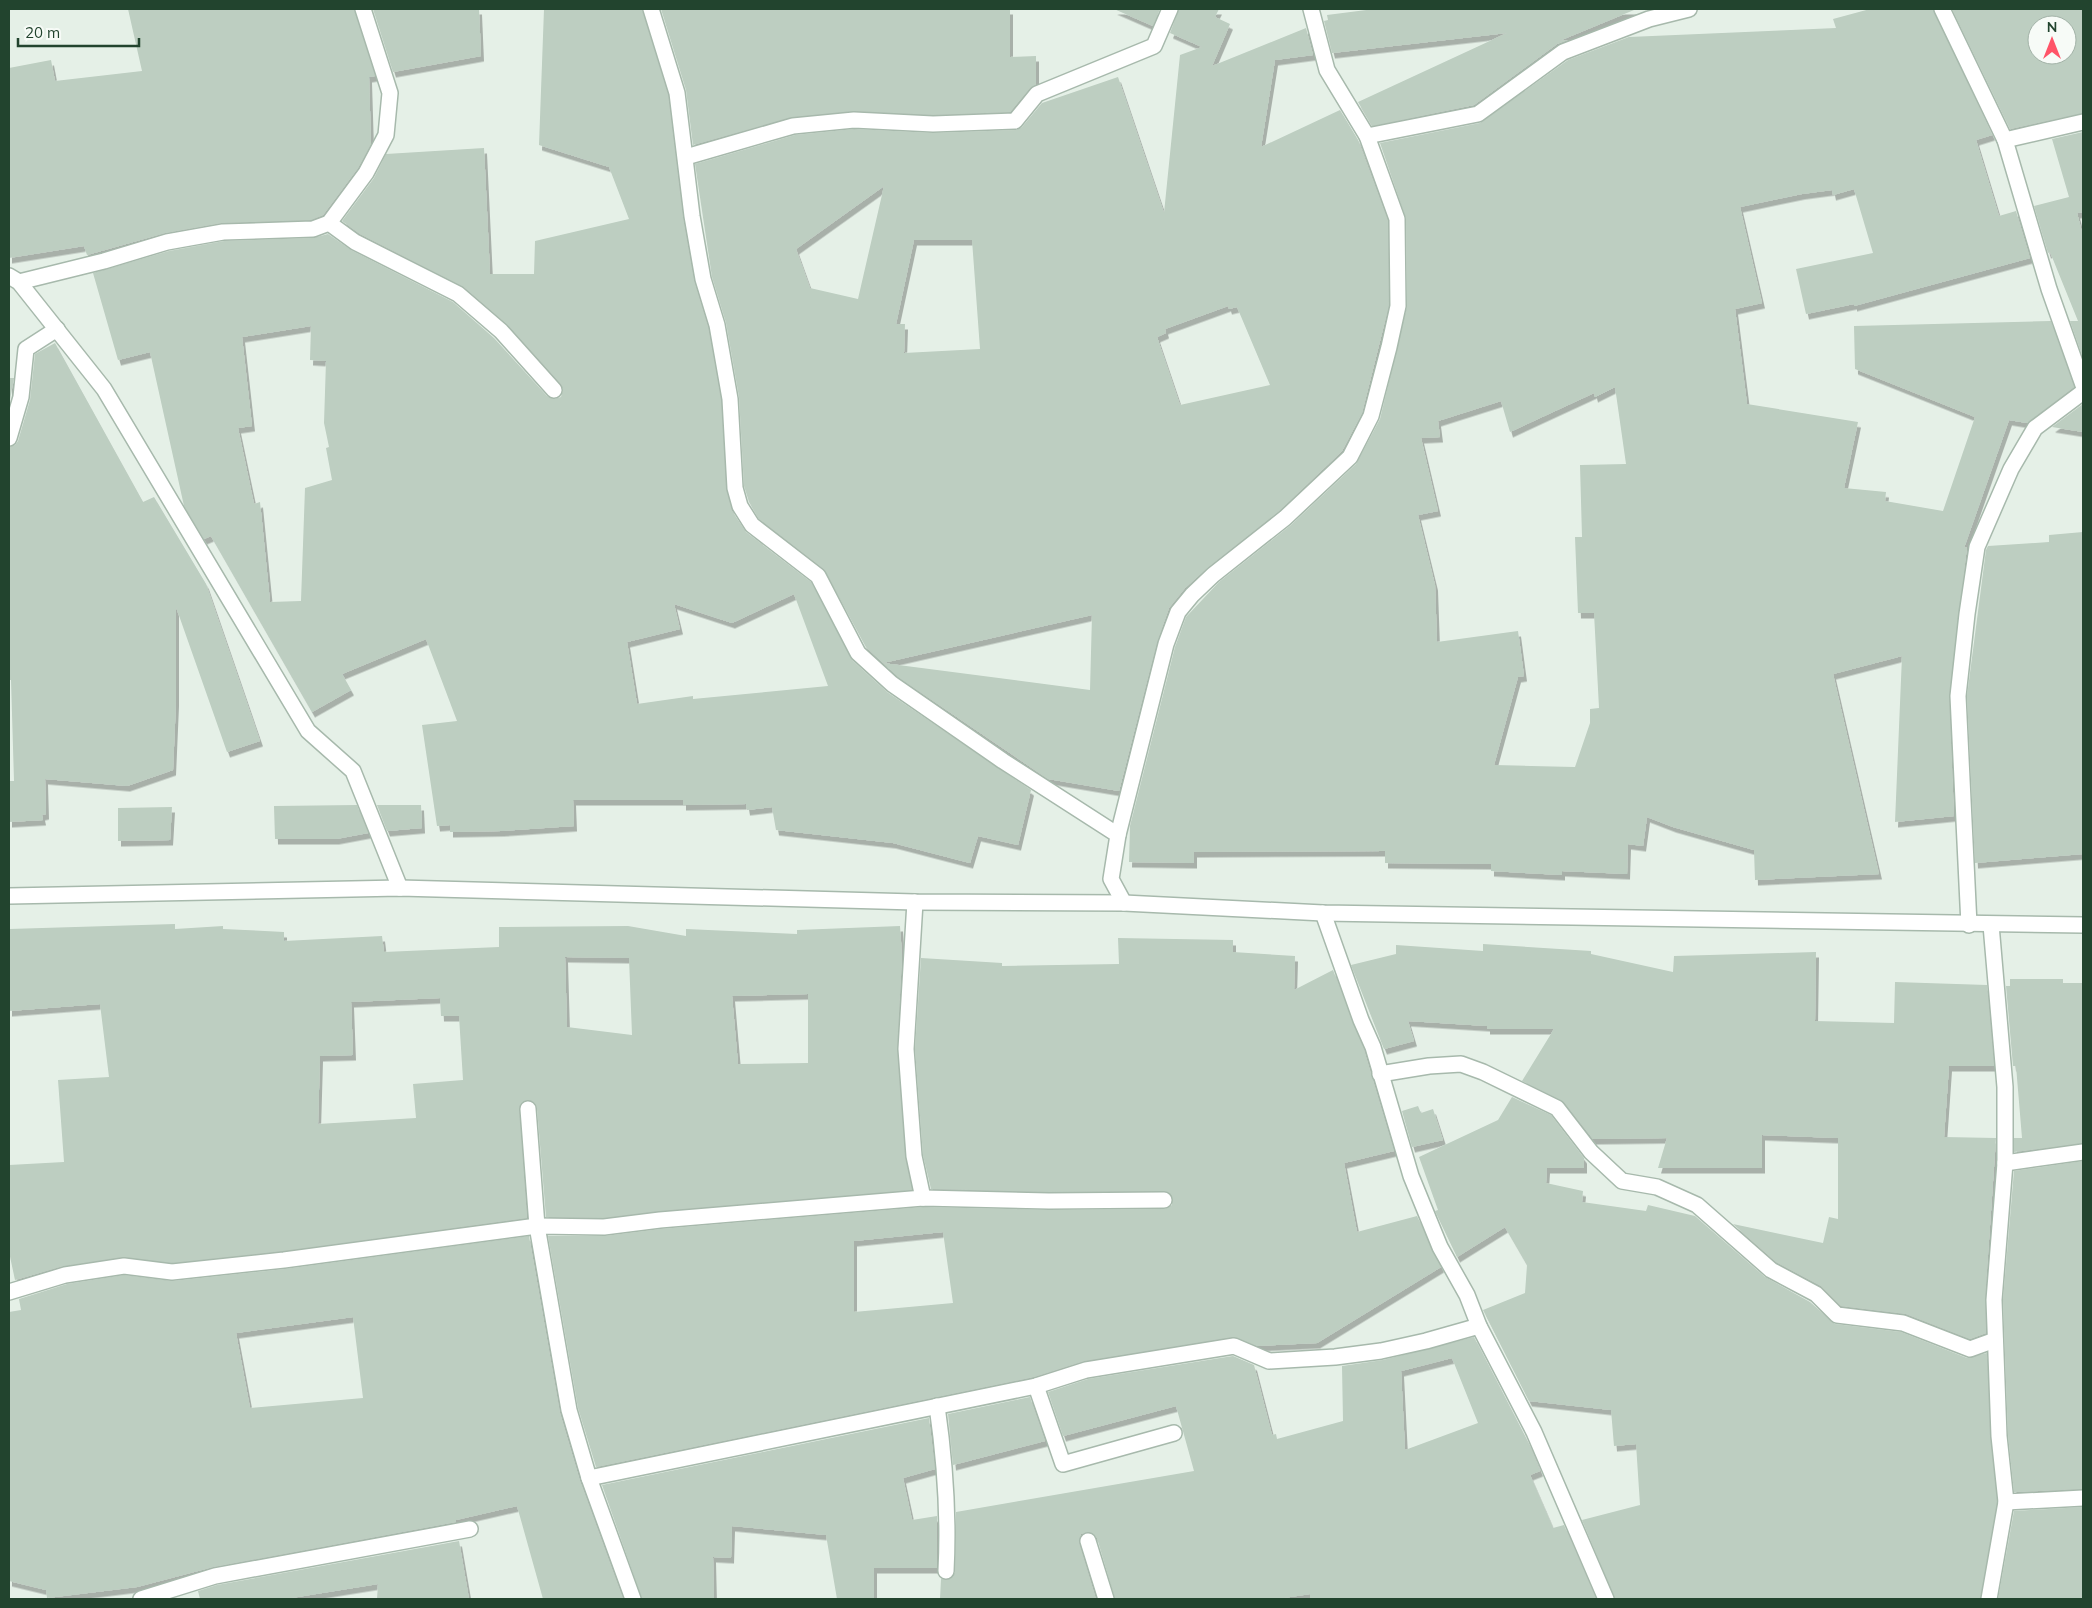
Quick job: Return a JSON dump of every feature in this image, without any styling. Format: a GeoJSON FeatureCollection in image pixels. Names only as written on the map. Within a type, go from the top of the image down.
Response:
{"type":"FeatureCollection","features":[{"type":"Feature","properties":{"kind":"street"},"geometry":{"type":"LineString","coordinates":[[363,9],[390,93],[386,135],[366,173],[329,223],[313,229],[223,232],[167,242],[104,261],[14,279],[57,328],[104,388],[308,731],[353,771],[400,888]]}},
{"type":"Feature","properties":{"kind":"street"},"geometry":{"type":"LineString","coordinates":[[651,9],[677,93],[692,216],[703,279],[717,324],[730,399],[735,488],[740,506],[752,525],[818,576],[858,653],[892,684],[1003,761],[1118,835]]}},
{"type":"Feature","properties":{"kind":"street"},"geometry":{"type":"LineString","coordinates":[[686,157],[793,126],[845,121],[933,124],[1015,121],[1037,94],[1154,46],[1170,9]]}},
{"type":"Feature","properties":{"kind":"street"},"geometry":{"type":"LineString","coordinates":[[1124,903],[1111,879],[1118,835],[1166,644],[1178,612],[1192,595],[1213,575],[1285,518],[1350,457],[1371,416],[1398,306],[1397,219],[1366,136],[1327,70],[1311,9]]}},
{"type":"Feature","properties":{"kind":"street"},"geometry":{"type":"LineString","coordinates":[[1366,136],[1478,114],[1563,52],[1648,19],[1689,9]]}},
{"type":"Feature","properties":{"kind":"street"},"geometry":{"type":"LineString","coordinates":[[1942,9],[2004,140],[2049,290],[2083,385]]}},
{"type":"Feature","properties":{"kind":"street"},"geometry":{"type":"LineString","coordinates":[[2004,140],[2083,122]]}},
{"type":"Feature","properties":{"kind":"street"},"geometry":{"type":"LineString","coordinates":[[329,223],[355,242],[458,294],[501,331],[554,390]]}},
{"type":"Feature","properties":{"kind":"street"},"geometry":{"type":"LineString","coordinates":[[9,438],[21,397],[26,349],[57,328]]}},
{"type":"Feature","properties":{"kind":"street"},"geometry":{"type":"LineString","coordinates":[[1969,925],[1958,696],[1967,614],[1977,548],[2011,469],[2035,428],[2083,392]]}},
{"type":"Feature","properties":{"kind":"street"},"geometry":{"type":"LineString","coordinates":[[9,896],[400,888],[915,902],[1124,903],[1323,913],[1969,925],[2083,925]]}},
{"type":"Feature","properties":{"kind":"street"},"geometry":{"type":"LineString","coordinates":[[915,902],[906,1049],[914,1156],[923,1198]]}},
{"type":"Feature","properties":{"kind":"street"},"geometry":{"type":"LineString","coordinates":[[1323,913],[1361,1020],[1373,1047],[1380,1074],[1393,1109],[1411,1176],[1440,1247],[1467,1295],[1480,1326],[1534,1432],[1606,1599]]}},
{"type":"Feature","properties":{"kind":"street"},"geometry":{"type":"LineString","coordinates":[[1989,1599],[2006,1502],[1999,1436],[1994,1292],[2004,1163],[2005,1087],[1991,925]]}},
{"type":"Feature","properties":{"kind":"street"},"geometry":{"type":"LineString","coordinates":[[1380,1074],[1429,1066],[1461,1064],[1483,1072],[1557,1108],[1591,1152],[1622,1181],[1657,1187],[1697,1205],[1771,1270],[1816,1294],[1837,1315],[1904,1323],[1970,1348],[1995,1340]]}},
{"type":"Feature","properties":{"kind":"street"},"geometry":{"type":"LineString","coordinates":[[528,1109],[537,1226],[569,1410],[589,1478],[633,1599]]}},
{"type":"Feature","properties":{"kind":"street"},"geometry":{"type":"LineString","coordinates":[[2004,1163],[2083,1152]]}},
{"type":"Feature","properties":{"kind":"street"},"geometry":{"type":"LineString","coordinates":[[9,1292],[65,1275],[124,1266],[172,1272],[284,1260],[537,1226],[604,1227],[679,1218],[923,1198],[1049,1201],[1164,1200]]}},
{"type":"Feature","properties":{"kind":"street"},"geometry":{"type":"LineString","coordinates":[[589,1478],[1036,1386],[1086,1370],[1234,1346],[1269,1361],[1335,1357],[1426,1341],[1480,1326]]}},
{"type":"Feature","properties":{"kind":"street"},"geometry":{"type":"LineString","coordinates":[[1036,1386],[1063,1464],[1174,1433]]}},
{"type":"Feature","properties":{"kind":"street"},"geometry":{"type":"LineString","coordinates":[[937,1406],[946,1466],[948,1530],[946,1571]]}},
{"type":"Feature","properties":{"kind":"street"},"geometry":{"type":"LineString","coordinates":[[2006,1502],[2083,1498]]}},
{"type":"Feature","properties":{"kind":"street"},"geometry":{"type":"LineString","coordinates":[[141,1599],[215,1576],[470,1529]]}},
{"type":"Feature","properties":{"kind":"street"},"geometry":{"type":"LineString","coordinates":[[1088,1541],[1106,1599]]}},
{"type":"Feature","properties":{"kind":"building"},"geometry":{"type":"Polygon","coordinates":[[[128,9],[354,9],[375,76],[369,77],[371,144],[358,168],[323,215],[311,220],[221,223],[165,233],[87,255],[84,246],[9,258],[9,68],[51,60],[55,81],[142,71],[128,9]]]}},
{"type":"Feature","properties":{"kind":"building"},"geometry":{"type":"Polygon","coordinates":[[[373,9],[479,9],[481,56],[393,72],[373,9]]]}},
{"type":"Feature","properties":{"kind":"building"},"geometry":{"type":"Polygon","coordinates":[[[544,9],[642,9],[668,95],[683,218],[694,281],[708,327],[721,400],[726,489],[732,511],[746,532],[811,582],[852,660],[887,692],[1031,790],[1018,845],[978,836],[970,863],[893,843],[776,830],[772,807],[747,810],[746,804],[683,805],[683,800],[573,800],[574,826],[450,832],[450,825],[437,826],[422,725],[457,721],[426,639],[342,674],[351,690],[312,712],[211,536],[204,539],[184,506],[150,352],[118,360],[93,273],[169,251],[224,241],[313,238],[328,234],[351,250],[453,302],[494,338],[547,396],[555,399],[561,397],[563,389],[561,384],[508,325],[464,287],[360,234],[342,221],[374,178],[386,154],[484,148],[490,274],[534,274],[535,241],[629,219],[609,167],[539,145],[544,9]],[[311,326],[242,337],[252,426],[238,428],[254,504],[260,502],[270,602],[301,601],[305,488],[332,480],[326,448],[329,447],[324,423],[326,361],[310,360],[311,326]],[[794,594],[732,623],[674,604],[680,629],[627,642],[637,704],[693,696],[693,699],[828,686],[794,594]]]}},
{"type":"Feature","properties":{"kind":"building"},"geometry":{"type":"Polygon","coordinates":[[[661,9],[1010,9],[1010,57],[1036,56],[1036,84],[1030,88],[1010,112],[933,115],[854,111],[792,117],[693,145],[686,90],[661,9]]]}},
{"type":"Feature","properties":{"kind":"building"},"geometry":{"type":"Polygon","coordinates":[[[1114,9],[1160,9],[1153,26],[1114,9]]]}},
{"type":"Feature","properties":{"kind":"building"},"geometry":{"type":"Polygon","coordinates":[[[1179,9],[1219,9],[1215,17],[1230,24],[1212,66],[1306,28],[1313,55],[1275,60],[1261,147],[1340,110],[1358,140],[1388,221],[1389,305],[1362,413],[1342,451],[1279,511],[1207,568],[1185,588],[1169,608],[1157,642],[1119,791],[1048,779],[898,677],[883,663],[866,647],[824,569],[759,519],[749,502],[744,486],[739,397],[726,323],[712,277],[695,164],[795,135],[854,129],[933,133],[1016,130],[1022,127],[1042,103],[1118,77],[1164,213],[1180,55],[1202,47],[1170,33],[1179,9]],[[884,186],[796,249],[810,288],[858,299],[884,186]],[[914,240],[896,324],[905,324],[904,353],[980,349],[972,240],[914,240]],[[1228,306],[1165,329],[1166,333],[1157,337],[1180,405],[1270,385],[1237,307],[1229,309],[1228,306]],[[1092,615],[883,663],[1090,690],[1092,615]]]}},
{"type":"Feature","properties":{"kind":"building"},"geometry":{"type":"Polygon","coordinates":[[[1374,9],[1634,10],[1559,41],[1568,40],[1557,44],[1474,105],[1372,126],[1358,102],[1507,33],[1332,53],[1324,21],[1328,20],[1327,15],[1374,9]]]}},
{"type":"Feature","properties":{"kind":"building"},"geometry":{"type":"Polygon","coordinates":[[[1870,9],[1933,9],[1992,135],[1976,140],[1999,216],[2016,211],[2030,258],[1854,306],[1854,304],[1806,314],[1796,269],[1873,253],[1854,189],[1833,195],[1832,190],[1802,194],[1740,207],[1762,303],[1735,309],[1747,404],[1858,422],[1844,488],[1886,492],[1885,501],[1943,511],[1975,417],[1855,369],[1854,326],[2051,321],[2074,387],[2027,423],[2009,420],[1964,548],[1967,547],[1949,695],[1954,816],[1895,822],[1902,656],[1833,674],[1879,874],[1755,880],[1754,850],[1673,827],[1647,817],[1643,846],[1628,844],[1627,874],[1562,871],[1562,875],[1491,871],[1491,864],[1385,863],[1385,851],[1194,852],[1194,863],[1129,862],[1130,826],[1175,647],[1186,617],[1219,582],[1291,525],[1356,464],[1380,419],[1407,306],[1406,219],[1380,143],[1480,123],[1568,60],[1629,37],[1836,28],[1833,19],[1870,9]],[[1615,387],[1595,397],[1594,393],[1510,432],[1501,401],[1438,421],[1440,437],[1421,438],[1438,511],[1418,515],[1435,585],[1437,642],[1518,631],[1524,676],[1518,677],[1494,765],[1575,767],[1590,723],[1590,709],[1599,708],[1594,613],[1578,613],[1575,537],[1582,537],[1580,465],[1626,464],[1615,387]]]}},
{"type":"Feature","properties":{"kind":"building"},"geometry":{"type":"Polygon","coordinates":[[[1952,9],[2083,9],[2083,113],[2010,129],[1952,9]]]}},
{"type":"Feature","properties":{"kind":"building"},"geometry":{"type":"Polygon","coordinates":[[[2083,132],[2083,212],[2077,213],[2083,236],[2083,358],[2070,321],[2078,321],[2050,252],[2048,253],[2034,206],[2069,197],[2052,139],[2083,132]]]}},
{"type":"Feature","properties":{"kind":"building"},"geometry":{"type":"Polygon","coordinates":[[[55,343],[143,502],[154,497],[206,584],[260,741],[227,752],[176,607],[176,701],[173,770],[127,786],[45,779],[46,814],[42,815],[43,820],[9,822],[9,781],[14,781],[11,680],[9,680],[9,447],[15,445],[18,441],[30,400],[35,354],[55,343]]]}},
{"type":"Feature","properties":{"kind":"building"},"geometry":{"type":"Polygon","coordinates":[[[9,378],[14,378],[9,405],[9,378]]]}},
{"type":"Feature","properties":{"kind":"building"},"geometry":{"type":"Polygon","coordinates":[[[2083,404],[2083,432],[2052,427],[2083,404]]]}},
{"type":"Feature","properties":{"kind":"building"},"geometry":{"type":"Polygon","coordinates":[[[2083,532],[2083,854],[1975,863],[1967,696],[1986,550],[1988,546],[2049,542],[2049,535],[2083,532]]]}},
{"type":"Feature","properties":{"kind":"building"},"geometry":{"type":"Polygon","coordinates":[[[357,805],[368,833],[336,839],[275,839],[274,806],[357,805]]]}},
{"type":"Feature","properties":{"kind":"building"},"geometry":{"type":"Polygon","coordinates":[[[377,805],[421,805],[422,828],[387,831],[377,805]]]}},
{"type":"Feature","properties":{"kind":"building"},"geometry":{"type":"Polygon","coordinates":[[[172,807],[170,840],[118,841],[118,808],[172,807]]]}},
{"type":"Feature","properties":{"kind":"building"},"geometry":{"type":"Polygon","coordinates":[[[175,924],[175,929],[223,926],[223,929],[284,932],[284,941],[382,936],[384,952],[499,947],[499,927],[628,926],[686,936],[686,929],[797,934],[797,930],[900,926],[902,957],[897,1050],[905,1157],[912,1190],[659,1211],[603,1218],[546,1217],[537,1108],[532,1101],[527,1100],[520,1105],[519,1110],[527,1218],[283,1251],[172,1263],[123,1257],[63,1266],[15,1280],[9,1252],[9,1165],[64,1162],[58,1080],[109,1077],[100,1004],[9,1011],[9,929],[175,924]],[[565,957],[567,1027],[632,1035],[629,958],[565,957]],[[808,994],[732,996],[738,1064],[808,1063],[808,994]],[[440,998],[351,1002],[353,1055],[320,1056],[318,1124],[416,1118],[413,1084],[463,1080],[459,1016],[441,1016],[440,998]]]}},
{"type":"Feature","properties":{"kind":"building"},"geometry":{"type":"Polygon","coordinates":[[[1118,938],[1233,940],[1233,952],[1295,956],[1294,990],[1333,970],[1364,1050],[1394,1151],[1344,1163],[1357,1232],[1417,1216],[1441,1267],[1317,1343],[1258,1346],[1232,1337],[1084,1361],[1034,1377],[596,1467],[578,1408],[548,1236],[605,1236],[661,1229],[923,1207],[1049,1210],[1164,1209],[1172,1205],[1172,1196],[1164,1191],[1049,1192],[931,1189],[923,1155],[915,1049],[921,958],[1002,963],[1002,966],[1119,964],[1118,938]],[[943,1232],[854,1241],[854,1312],[953,1303],[943,1232]]]}},
{"type":"Feature","properties":{"kind":"building"},"geometry":{"type":"Polygon","coordinates":[[[1483,944],[1591,951],[1591,954],[1673,972],[1674,956],[1816,952],[1815,1021],[1894,1023],[1895,982],[1987,985],[1994,1066],[1949,1066],[1944,1137],[1996,1138],[1985,1299],[1986,1333],[1970,1339],[1906,1314],[1841,1306],[1821,1286],[1776,1262],[1733,1224],[1823,1243],[1829,1217],[1838,1219],[1838,1138],[1762,1135],[1762,1168],[1658,1168],[1667,1138],[1593,1139],[1564,1102],[1522,1081],[1554,1029],[1487,1029],[1487,1026],[1408,1021],[1414,1041],[1384,1049],[1351,965],[1396,954],[1396,945],[1483,951],[1483,944]]]}},
{"type":"Feature","properties":{"kind":"building"},"geometry":{"type":"Polygon","coordinates":[[[2010,979],[2063,979],[2063,983],[2083,983],[2083,1143],[2014,1152],[2014,1138],[2022,1138],[2016,1066],[2013,1066],[2006,986],[2010,986],[2010,979]]]}},
{"type":"Feature","properties":{"kind":"building"},"geometry":{"type":"Polygon","coordinates":[[[1512,1097],[1551,1115],[1584,1158],[1584,1168],[1547,1168],[1546,1183],[1583,1191],[1582,1202],[1646,1211],[1648,1205],[1695,1216],[1765,1277],[1810,1302],[1835,1324],[1901,1332],[1967,1358],[1987,1353],[1990,1437],[1997,1502],[1980,1599],[1615,1599],[1582,1520],[1640,1505],[1636,1444],[1614,1446],[1611,1410],[1529,1401],[1483,1310],[1525,1293],[1527,1265],[1505,1227],[1457,1257],[1435,1211],[1438,1210],[1419,1157],[1498,1120],[1512,1097]]]}},
{"type":"Feature","properties":{"kind":"building"},"geometry":{"type":"Polygon","coordinates":[[[1418,1106],[1421,1113],[1433,1109],[1443,1140],[1412,1147],[1402,1111],[1418,1106]]]}},
{"type":"Feature","properties":{"kind":"building"},"geometry":{"type":"Polygon","coordinates":[[[2083,1161],[2083,1489],[2014,1492],[2008,1435],[2003,1300],[2014,1171],[2083,1161]]]}},
{"type":"Feature","properties":{"kind":"building"},"geometry":{"type":"Polygon","coordinates":[[[529,1236],[560,1413],[580,1481],[623,1599],[543,1599],[517,1506],[456,1520],[456,1522],[213,1567],[137,1587],[47,1598],[46,1590],[9,1581],[9,1312],[21,1310],[19,1299],[67,1284],[124,1275],[173,1281],[285,1269],[529,1236]],[[353,1317],[236,1333],[250,1408],[363,1398],[353,1317]]]}},
{"type":"Feature","properties":{"kind":"building"},"geometry":{"type":"Polygon","coordinates":[[[1474,1337],[1530,1446],[1540,1471],[1530,1475],[1553,1528],[1564,1525],[1596,1599],[1310,1599],[1310,1594],[1277,1599],[1115,1599],[1097,1538],[1090,1532],[1081,1534],[1079,1543],[1096,1599],[940,1599],[941,1579],[950,1579],[955,1572],[956,1512],[1194,1471],[1176,1406],[1063,1436],[1048,1392],[1088,1379],[1233,1356],[1254,1365],[1272,1435],[1276,1434],[1277,1439],[1343,1421],[1342,1366],[1383,1360],[1474,1337]],[[1452,1358],[1401,1371],[1405,1450],[1478,1423],[1452,1358]]]}},
{"type":"Feature","properties":{"kind":"building"},"geometry":{"type":"Polygon","coordinates":[[[1030,1397],[1045,1441],[953,1465],[948,1414],[1030,1397]]]}},
{"type":"Feature","properties":{"kind":"building"},"geometry":{"type":"Polygon","coordinates":[[[929,1418],[935,1469],[903,1478],[912,1520],[937,1516],[937,1568],[874,1568],[874,1599],[837,1599],[826,1535],[732,1526],[731,1558],[713,1557],[714,1599],[642,1599],[602,1485],[929,1418]]]}},
{"type":"Feature","properties":{"kind":"building"},"geometry":{"type":"Polygon","coordinates":[[[2083,1507],[2083,1599],[1998,1599],[2014,1511],[2083,1507]]]}},
{"type":"Feature","properties":{"kind":"building"},"geometry":{"type":"Polygon","coordinates":[[[459,1541],[469,1599],[377,1599],[378,1584],[285,1599],[200,1599],[198,1591],[217,1585],[459,1541]]]}}]}
